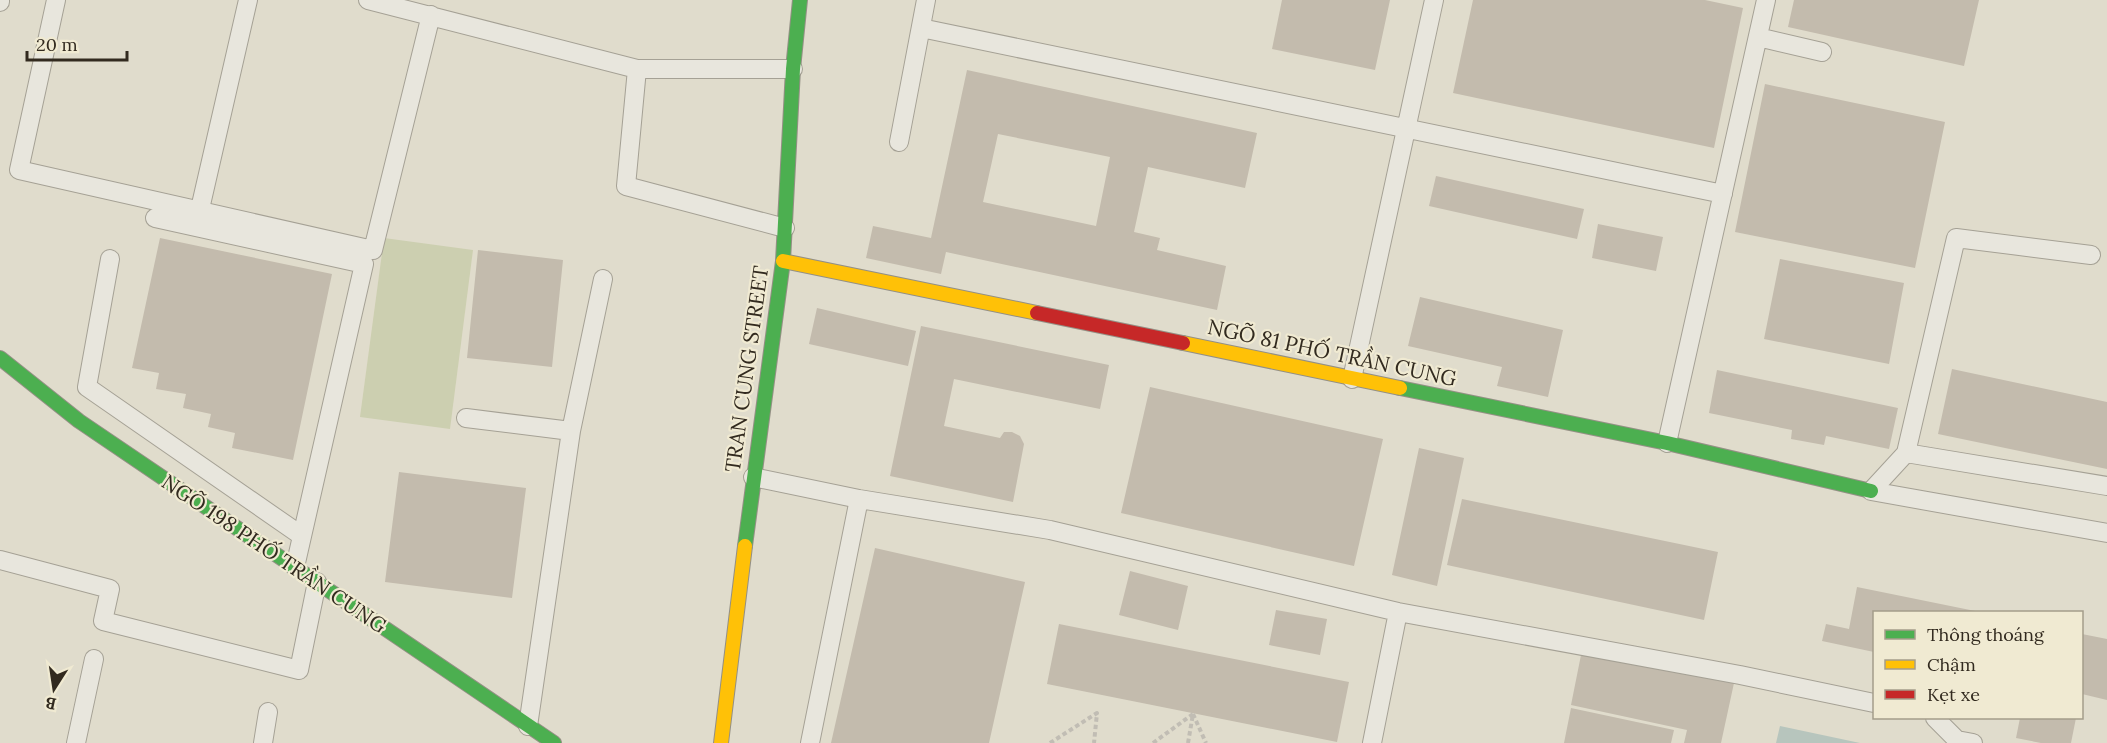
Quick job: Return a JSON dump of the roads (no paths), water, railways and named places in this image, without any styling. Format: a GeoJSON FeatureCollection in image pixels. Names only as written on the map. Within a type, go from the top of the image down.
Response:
{"type":"FeatureCollection","features":[{"type":"Feature","properties":{"kind":"street","name":"TRAN CUNG STREET"},"geometry":{"type":"LineString","coordinates":[[721,743],[753,477],[783,261],[793,69],[800,0]]}},
{"type":"Feature","properties":{"kind":"street","name":"NGÕ 81 PHỐ TRẦN CUNG"},"geometry":{"type":"LineString","coordinates":[[783,261],[1667,443],[1872,491]]}},
{"type":"Feature","properties":{"kind":"street","name":"NGÕ 198 PHỐ TRẦN CUNG"},"geometry":{"type":"LineString","coordinates":[[0,358],[79,421],[554,743]]}},
{"type":"Feature","properties":{"kind":"lane"},"geometry":{"type":"LineString","coordinates":[[56,0],[20,170],[373,250],[431,15]]}},
{"type":"Feature","properties":{"kind":"lane"},"geometry":{"type":"LineString","coordinates":[[200,210],[248,0]]}},
{"type":"Feature","properties":{"kind":"lane"},"geometry":{"type":"LineString","coordinates":[[368,0],[637,69],[793,69]]}},
{"type":"Feature","properties":{"kind":"lane"},"geometry":{"type":"LineString","coordinates":[[899,142],[926,0]]}},
{"type":"Feature","properties":{"kind":"lane"},"geometry":{"type":"LineString","coordinates":[[1352,379],[1434,0]]}},
{"type":"Feature","properties":{"kind":"lane"},"geometry":{"type":"LineString","coordinates":[[1667,443],[1766,0]]}},
{"type":"Feature","properties":{"kind":"lane"},"geometry":{"type":"LineString","coordinates":[[921,28],[1723,194]]}},
{"type":"Feature","properties":{"kind":"lane"},"geometry":{"type":"LineString","coordinates":[[1758,37],[1822,52]]}},
{"type":"Feature","properties":{"kind":"lane"},"geometry":{"type":"LineString","coordinates":[[637,69],[626,186],[785,228]]}},
{"type":"Feature","properties":{"kind":"lane"},"geometry":{"type":"LineString","coordinates":[[155,219],[364,264],[295,567]]}},
{"type":"Feature","properties":{"kind":"lane"},"geometry":{"type":"LineString","coordinates":[[1872,491],[1906,453],[1956,238],[2091,255]]}},
{"type":"Feature","properties":{"kind":"lane"},"geometry":{"type":"LineString","coordinates":[[110,259],[87,387],[302,536]]}},
{"type":"Feature","properties":{"kind":"lane"},"geometry":{"type":"LineString","coordinates":[[528,726],[572,431],[603,279]]}},
{"type":"Feature","properties":{"kind":"lane"},"geometry":{"type":"LineString","coordinates":[[466,418],[572,431]]}},
{"type":"Feature","properties":{"kind":"lane"},"geometry":{"type":"LineString","coordinates":[[1906,453],[2107,486]]}},
{"type":"Feature","properties":{"kind":"lane"},"geometry":{"type":"LineString","coordinates":[[753,477],[859,499],[1050,530],[1398,612],[1740,675],[1873,703]]}},
{"type":"Feature","properties":{"kind":"lane"},"geometry":{"type":"LineString","coordinates":[[1872,491],[2107,533]]}},
{"type":"Feature","properties":{"kind":"lane"},"geometry":{"type":"LineString","coordinates":[[810,743],[859,499]]}},
{"type":"Feature","properties":{"kind":"lane"},"geometry":{"type":"LineString","coordinates":[[0,560],[110,589],[103,621],[299,670],[317,582]]}},
{"type":"Feature","properties":{"kind":"lane"},"geometry":{"type":"LineString","coordinates":[[1372,743],[1398,612]]}},
{"type":"Feature","properties":{"kind":"lane"},"geometry":{"type":"LineString","coordinates":[[76,743],[94,659]]}},
{"type":"Feature","properties":{"kind":"lane"},"geometry":{"type":"LineString","coordinates":[[263,743],[268,712]]}},
{"type":"Feature","properties":{"kind":"lane"},"geometry":{"type":"LineString","coordinates":[[1937,719],[1957,740],[1973,743]]}}]}
